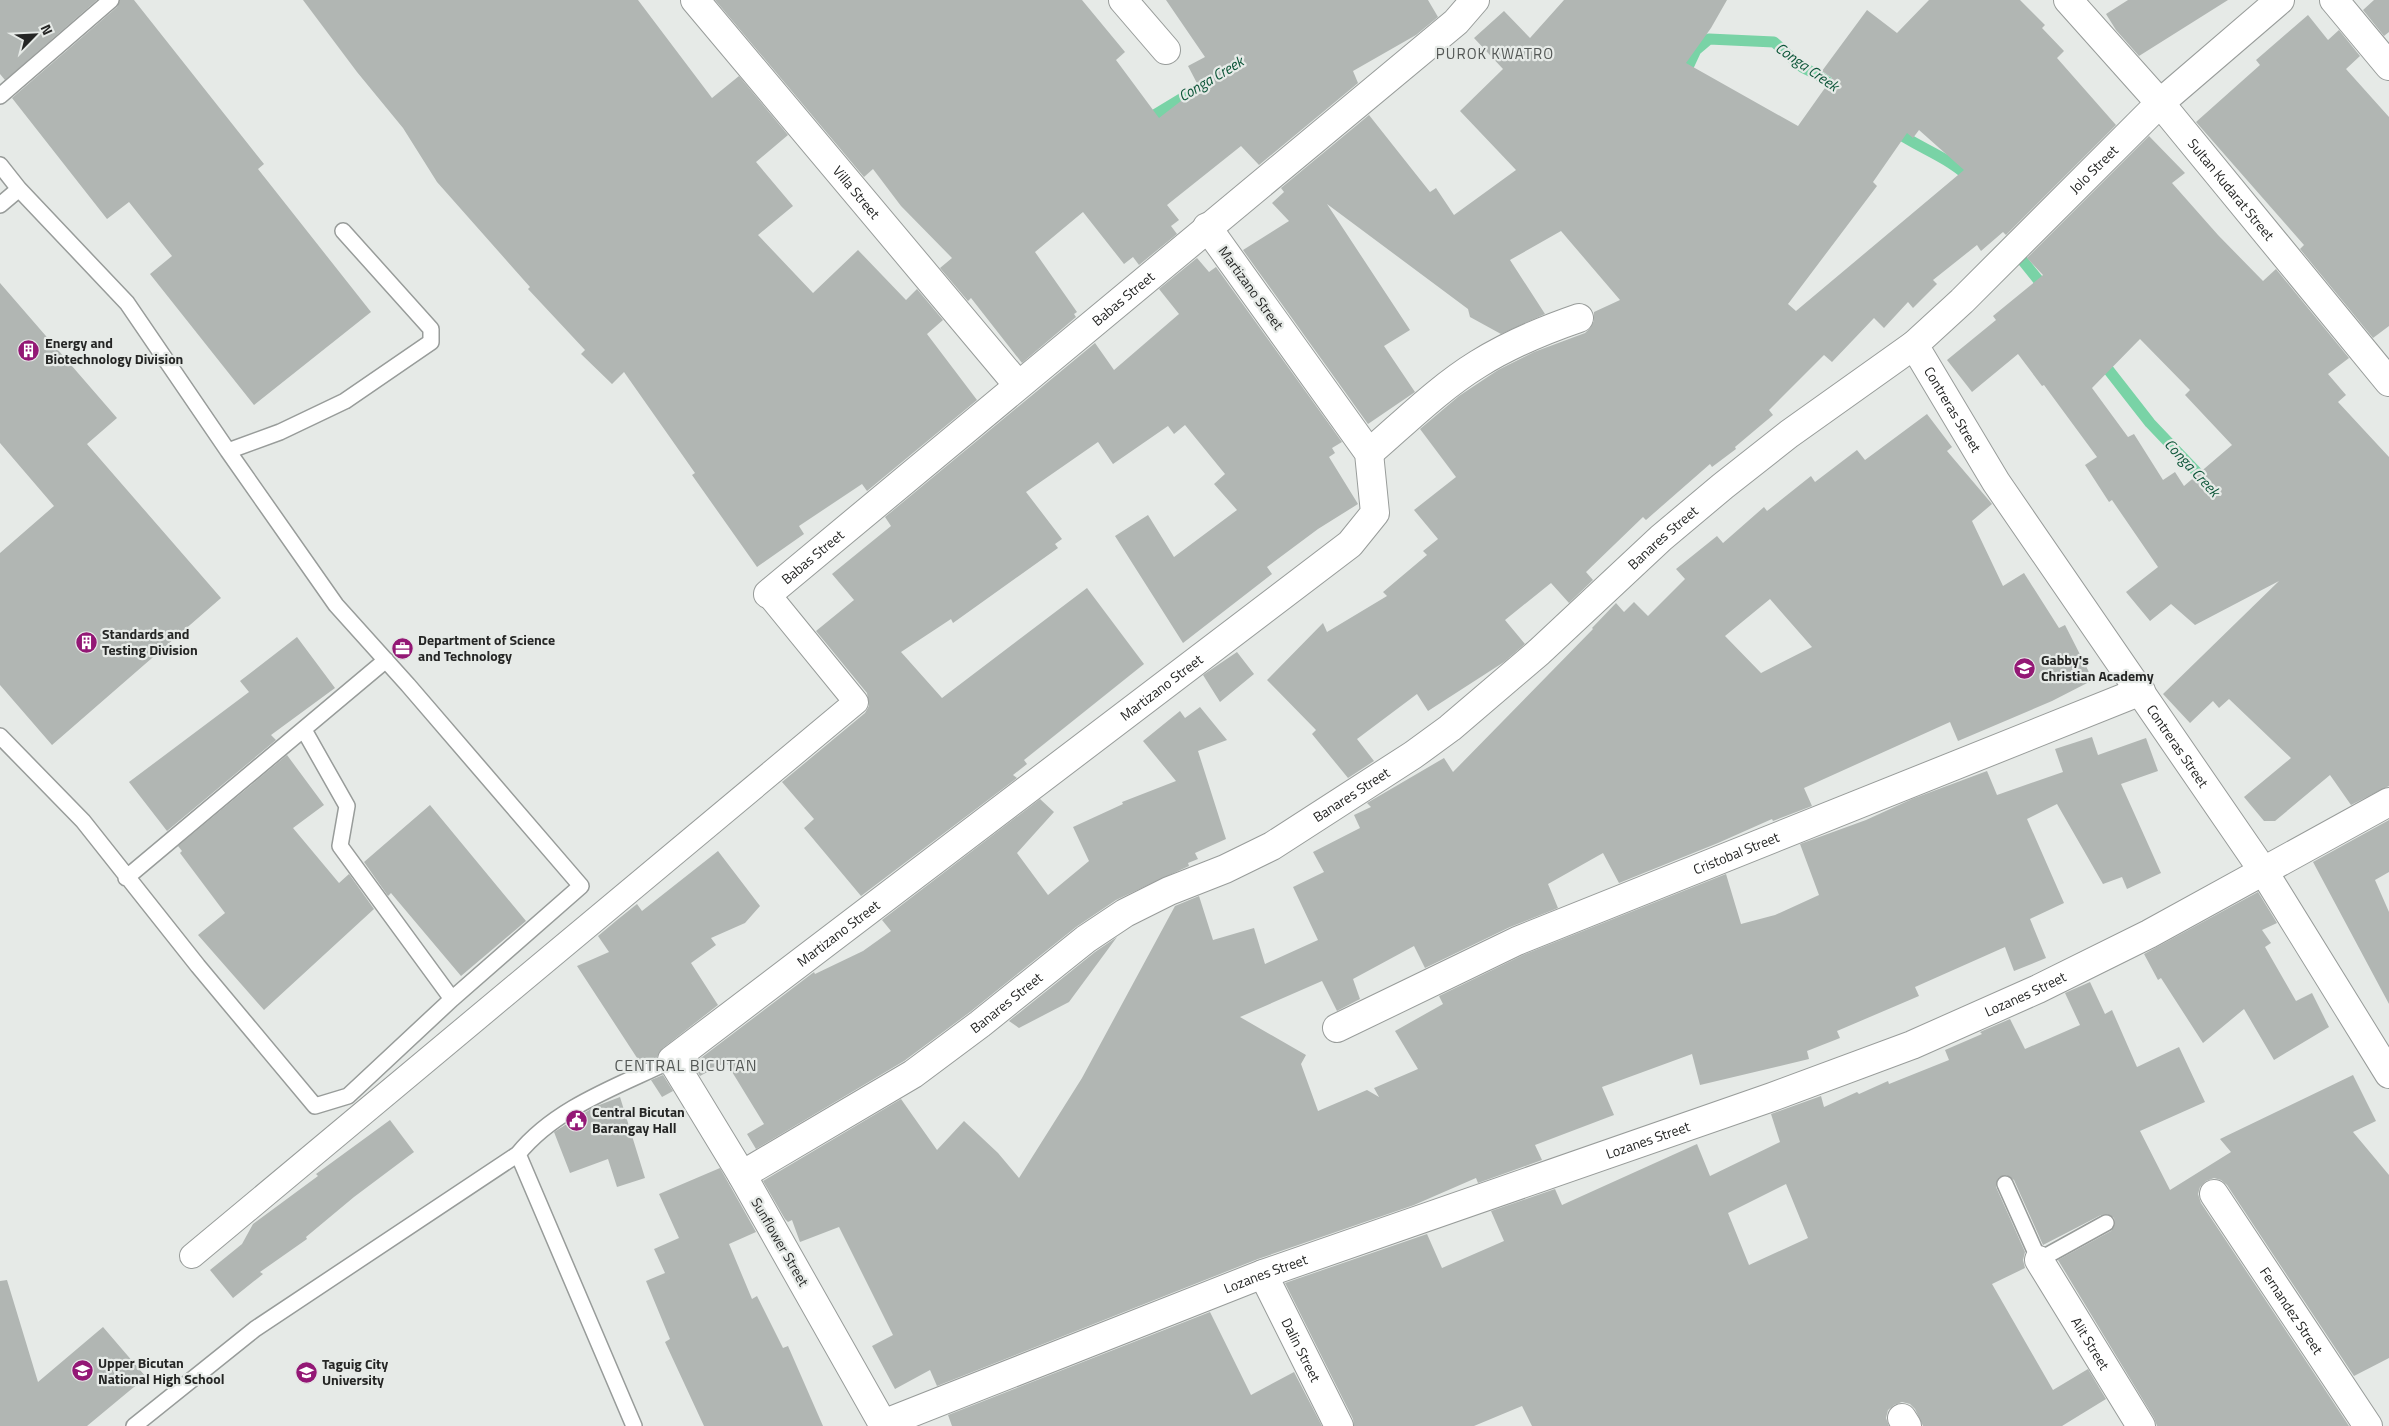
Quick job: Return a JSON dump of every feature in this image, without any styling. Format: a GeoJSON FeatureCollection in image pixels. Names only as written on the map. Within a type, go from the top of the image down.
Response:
{"type":"FeatureCollection","features":[{"type":"Feature","properties":{"kind":"street","name":"Villa Street"},"geometry":{"type":"LineString","coordinates":[[695,0],[1018,385]]}},
{"type":"Feature","properties":{"kind":"street"},"geometry":{"type":"LineString","coordinates":[[1123,0],[1166,50]]}},
{"type":"Feature","properties":{"kind":"street","name":"Babas Street"},"geometry":{"type":"LineString","coordinates":[[768,594],[1207,227],[1456,22],[1475,0]]}},
{"type":"Feature","properties":{"kind":"street","name":"Sultan Kudarat Street"},"geometry":{"type":"LineString","coordinates":[[2068,0],[2160,103],[2389,382]]}},
{"type":"Feature","properties":{"kind":"street","name":"Jolo Street"},"geometry":{"type":"LineString","coordinates":[[1914,345],[1962,301],[2160,103],[2280,0]]}},
{"type":"Feature","properties":{"kind":"street"},"geometry":{"type":"LineString","coordinates":[[2334,0],[2389,66]]}},
{"type":"Feature","properties":{"kind":"street","name":"Martizano Street"},"geometry":{"type":"LineString","coordinates":[[672,1060],[1350,544],[1375,513],[1369,453],[1207,227]]}},
{"type":"Feature","properties":{"kind":"street"},"geometry":{"type":"LineString","coordinates":[[1369,453],[1442,390],[1478,364],[1530,335],[1579,318]]}},
{"type":"Feature","properties":{"kind":"street","name":"Contreras Street"},"geometry":{"type":"LineString","coordinates":[[1914,345],[2020,518],[2264,872],[2389,1074]]}},
{"type":"Feature","properties":{"kind":"street","name":"Banares Street"},"geometry":{"type":"LineString","coordinates":[[742,1175],[913,1074],[980,1024],[1086,939],[1125,914],[1169,891],[1226,869],[1272,846],[1413,755],[1481,702],[1539,652],[1661,538],[1723,486],[1789,434],[1914,345]]}},
{"type":"Feature","properties":{"kind":"street"},"geometry":{"type":"LineString","coordinates":[[192,1256],[856,702],[768,594]]}},
{"type":"Feature","properties":{"kind":"street","name":"Cristobal Street"},"geometry":{"type":"LineString","coordinates":[[1337,1028],[1517,941],[2141,691]]}},
{"type":"Feature","properties":{"kind":"street","name":"Lozanes Street"},"geometry":{"type":"LineString","coordinates":[[884,1425],[1263,1274],[1772,1097],[1912,1045],[2047,985],[2149,934],[2389,802]]}},
{"type":"Feature","properties":{"kind":"street","name":"Sunflower Street"},"geometry":{"type":"LineString","coordinates":[[672,1060],[742,1175],[884,1425]]}},
{"type":"Feature","properties":{"kind":"street","name":"Fernandez Street"},"geometry":{"type":"LineString","coordinates":[[2214,1194],[2368,1426]]}},
{"type":"Feature","properties":{"kind":"street","name":"Alit Street"},"geometry":{"type":"LineString","coordinates":[[2039,1260],[2140,1426]]}},
{"type":"Feature","properties":{"kind":"street","name":"Dalin Street"},"geometry":{"type":"LineString","coordinates":[[1263,1274],[1339,1426]]}},
{"type":"Feature","properties":{"kind":"lane"},"geometry":{"type":"LineString","coordinates":[[0,96],[112,0]]}},
{"type":"Feature","properties":{"kind":"lane"},"geometry":{"type":"LineString","coordinates":[[0,165],[19,189],[128,303],[228,451],[336,604],[580,886],[452,999],[348,1096],[315,1106],[126,878],[84,821],[0,736]]}},
{"type":"Feature","properties":{"kind":"lane"},"geometry":{"type":"LineString","coordinates":[[0,205],[19,189]]}},
{"type":"Feature","properties":{"kind":"lane"},"geometry":{"type":"LineString","coordinates":[[228,451],[280,432],[345,401],[431,342],[432,329],[343,231]]}},
{"type":"Feature","properties":{"kind":"lane"},"geometry":{"type":"LineString","coordinates":[[126,878],[386,660]]}},
{"type":"Feature","properties":{"kind":"lane"},"geometry":{"type":"LineString","coordinates":[[304,730],[346,806],[340,846],[452,999]]}},
{"type":"Feature","properties":{"kind":"lane"},"geometry":{"type":"LineString","coordinates":[[134,1426],[255,1329],[518,1154],[541,1129],[563,1113],[672,1060]]}},
{"type":"Feature","properties":{"kind":"lane"},"geometry":{"type":"LineString","coordinates":[[518,1154],[634,1426]]}},
{"type":"Feature","properties":{"kind":"lane"},"geometry":{"type":"LineString","coordinates":[[2005,1184],[2039,1260],[2106,1223]]}},
{"type":"Feature","properties":{"kind":"building"},"geometry":{"type":"Polygon","coordinates":[[[0,0],[97,0],[5,80],[0,74],[0,0]]]}},
{"type":"Feature","properties":{"kind":"building"},"geometry":{"type":"Polygon","coordinates":[[[120,0],[134,0],[264,164],[258,169],[371,312],[254,405],[150,274],[172,256],[129,202],[107,219],[12,98],[117,7],[120,0]]]}},
{"type":"Feature","properties":{"kind":"building"},"geometry":{"type":"Polygon","coordinates":[[[303,0],[638,0],[712,98],[739,76],[788,135],[756,162],[793,206],[758,235],[813,293],[858,250],[906,300],[917,289],[943,320],[927,334],[977,400],[867,491],[862,484],[799,526],[804,534],[757,567],[692,475],[695,473],[624,372],[612,384],[581,354],[585,350],[528,289],[530,287],[437,182],[403,128],[357,72],[303,0]]]}},
{"type":"Feature","properties":{"kind":"building"},"geometry":{"type":"Polygon","coordinates":[[[715,0],[1082,0],[1125,52],[1116,60],[1159,118],[1199,87],[1188,66],[1205,57],[1166,0],[1428,0],[1438,17],[1416,35],[1353,71],[1358,83],[1259,165],[1241,146],[1167,205],[1179,220],[1171,226],[1177,234],[1139,265],[1133,257],[1124,264],[1083,212],[1035,252],[1077,312],[1074,314],[1076,317],[1022,363],[971,298],[968,301],[940,268],[952,258],[901,206],[873,169],[864,177],[715,0]]]}},
{"type":"Feature","properties":{"kind":"building"},"geometry":{"type":"Polygon","coordinates":[[[1564,0],[1727,0],[1711,28],[1686,63],[1798,126],[1832,78],[1822,71],[1867,10],[1897,33],[1929,0],[2020,0],[2045,25],[2042,28],[2064,51],[2057,58],[2116,125],[2006,235],[2003,232],[1981,251],[1977,245],[1933,280],[1937,284],[1913,308],[1908,302],[1884,328],[1874,318],[1832,362],[1824,355],[1769,410],[1773,415],[1735,447],[1736,449],[1712,467],[1710,464],[1646,520],[1643,517],[1586,572],[1593,580],[1569,603],[1551,583],[1505,620],[1525,644],[1504,662],[1428,711],[1417,694],[1357,739],[1374,761],[1348,778],[1312,734],[1316,730],[1267,680],[1323,623],[1327,632],[1387,596],[1383,592],[1427,555],[1423,551],[1438,539],[1414,510],[1456,477],[1420,429],[1459,396],[1498,370],[1534,352],[1585,333],[1594,321],[1594,312],[1620,300],[1561,231],[1510,260],[1545,314],[1501,334],[1470,317],[1468,309],[1327,204],[1410,330],[1384,346],[1415,392],[1368,424],[1243,250],[1289,221],[1272,203],[1284,192],[1281,188],[1369,115],[1430,192],[1436,188],[1454,215],[1516,170],[1460,111],[1503,69],[1474,38],[1504,11],[1530,38],[1564,0]],[[1919,130],[1913,138],[1907,133],[1873,182],[1877,186],[1788,304],[1796,311],[1964,170],[1919,130]]]}},
{"type":"Feature","properties":{"kind":"building"},"geometry":{"type":"Polygon","coordinates":[[[2128,0],[2228,0],[2139,56],[2116,30],[2106,14],[2128,0]]]}},
{"type":"Feature","properties":{"kind":"building"},"geometry":{"type":"Polygon","coordinates":[[[2374,0],[2389,0],[2389,32],[2384,36],[2363,10],[2374,0]]]}},
{"type":"Feature","properties":{"kind":"building"},"geometry":{"type":"Polygon","coordinates":[[[2308,15],[2328,40],[2339,30],[2360,56],[2346,69],[2389,117],[2389,326],[2373,338],[2300,249],[2304,245],[2196,122],[2260,65],[2256,60],[2308,15]]]}},
{"type":"Feature","properties":{"kind":"building"},"geometry":{"type":"Polygon","coordinates":[[[2149,136],[2185,173],[2172,183],[2218,235],[2263,281],[2276,269],[2349,358],[2328,374],[2346,395],[2338,402],[2389,457],[2389,786],[2351,805],[2330,775],[2275,821],[2264,821],[2244,797],[2291,758],[2229,699],[2219,708],[2213,701],[2190,723],[2163,694],[2279,581],[2195,625],[2171,604],[2150,621],[2126,592],[2158,567],[2112,500],[2109,502],[2085,465],[2097,457],[2044,385],[2042,386],[2018,354],[1972,392],[1947,360],[1996,320],[1993,316],[2043,275],[2027,258],[2149,136]],[[2140,339],[2092,388],[2128,437],[2134,434],[2163,480],[2175,472],[2184,486],[2232,445],[2185,395],[2190,390],[2140,339]]]}},
{"type":"Feature","properties":{"kind":"building"},"geometry":{"type":"Polygon","coordinates":[[[1197,258],[1209,272],[1216,267],[1342,442],[1332,448],[1335,453],[1329,457],[1358,504],[1318,529],[1267,567],[1272,574],[1183,643],[1115,536],[1148,515],[1174,557],[1237,510],[1214,484],[1225,474],[1185,425],[1174,434],[1168,426],[1113,464],[1098,442],[1026,492],[1062,539],[1055,544],[1058,548],[953,623],[951,619],[901,652],[942,698],[1087,588],[1144,664],[1024,760],[1027,764],[1013,775],[1017,778],[861,896],[804,828],[814,819],[782,782],[865,713],[869,706],[867,693],[816,631],[854,600],[832,574],[891,526],[885,517],[1095,343],[1114,370],[1179,314],[1159,289],[1197,258]]]}},
{"type":"Feature","properties":{"kind":"building","name":"Standards and Testing Division"},"geometry":{"type":"Polygon","coordinates":[[[0,283],[117,418],[87,444],[221,598],[52,745],[0,685],[0,553],[54,506],[0,443],[0,283]]]}},
{"type":"Feature","properties":{"kind":"building"},"geometry":{"type":"Polygon","coordinates":[[[1927,414],[1952,447],[1947,451],[1992,504],[1972,521],[2003,586],[2024,573],[2059,628],[2065,625],[2093,680],[2052,701],[1958,741],[1950,722],[1804,788],[1812,806],[1773,821],[1772,819],[1619,883],[1603,853],[1548,884],[1558,908],[1510,927],[1425,968],[1414,946],[1353,979],[1360,999],[1337,1011],[1322,981],[1240,1017],[1306,1055],[1301,1064],[1318,1111],[1367,1090],[1379,1097],[1374,1088],[1418,1069],[1395,1031],[1443,1004],[1439,996],[1523,955],[1726,874],[1741,924],[1775,915],[1819,895],[1800,844],[1866,820],[1912,799],[1987,771],[1997,795],[2063,772],[2055,749],[2092,737],[2098,755],[2146,738],[2158,771],[2121,784],[2161,873],[2127,889],[2122,877],[2103,884],[2057,804],[2027,819],[2064,903],[2030,919],[2046,958],[2014,971],[2005,947],[1915,987],[1919,996],[1837,1031],[1840,1038],[1807,1051],[1809,1059],[1700,1085],[1692,1054],[1602,1087],[1614,1115],[1535,1145],[1542,1160],[1478,1183],[1476,1178],[1414,1205],[1258,1259],[937,1386],[930,1370],[895,1389],[872,1346],[893,1335],[839,1227],[800,1242],[792,1220],[788,1222],[785,1219],[763,1181],[901,1099],[937,1150],[964,1121],[998,1153],[1019,1178],[1082,1078],[1175,906],[1199,896],[1213,940],[1254,928],[1265,964],[1318,940],[1293,887],[1324,872],[1313,852],[1360,828],[1354,815],[1371,807],[1367,803],[1444,758],[1453,772],[1616,603],[1624,612],[1634,602],[1648,616],[1685,579],[1676,569],[1717,536],[1723,543],[1764,507],[1767,511],[1811,476],[1815,482],[1857,450],[1865,460],[1927,414]],[[1770,599],[1725,636],[1761,673],[1812,647],[1770,599]]]}},
{"type":"Feature","properties":{"kind":"building"},"geometry":{"type":"Polygon","coordinates":[[[297,637],[335,688],[271,735],[276,740],[167,831],[129,782],[249,692],[240,681],[297,637]]]}},
{"type":"Feature","properties":{"kind":"building"},"geometry":{"type":"Polygon","coordinates":[[[1237,652],[1254,674],[1220,702],[1203,675],[1237,652]]]}},
{"type":"Feature","properties":{"kind":"building"},"geometry":{"type":"Polygon","coordinates":[[[1200,707],[1227,740],[1198,751],[1226,839],[1195,853],[1198,859],[1188,863],[1189,866],[1116,900],[1076,927],[970,1012],[904,1061],[756,1149],[747,1134],[764,1124],[726,1062],[700,1076],[693,1064],[814,972],[815,974],[863,951],[891,931],[882,920],[1040,799],[1054,812],[1017,853],[1048,895],[1089,861],[1073,827],[1123,804],[1122,802],[1176,781],[1143,741],[1180,711],[1185,718],[1200,707]]]}},
{"type":"Feature","properties":{"kind":"building"},"geometry":{"type":"Polygon","coordinates":[[[287,755],[324,805],[293,828],[339,883],[349,874],[374,909],[264,1010],[198,935],[225,913],[180,853],[182,851],[178,846],[287,755]]]}},
{"type":"Feature","properties":{"kind":"building"},"geometry":{"type":"Polygon","coordinates":[[[430,805],[526,921],[461,976],[391,893],[388,896],[364,862],[430,805]]]}},
{"type":"Feature","properties":{"kind":"building"},"geometry":{"type":"Polygon","coordinates":[[[2389,820],[2389,872],[2375,880],[2389,912],[2389,1004],[2313,862],[2389,820]]]}},
{"type":"Feature","properties":{"kind":"building"},"geometry":{"type":"Polygon","coordinates":[[[718,851],[760,906],[745,923],[711,938],[716,945],[691,963],[718,1005],[663,1048],[657,1057],[641,1064],[577,966],[609,952],[598,936],[617,920],[637,904],[642,911],[718,851]]]}},
{"type":"Feature","properties":{"kind":"building"},"geometry":{"type":"Polygon","coordinates":[[[2258,892],[2277,923],[2262,930],[2271,943],[2265,947],[2296,1001],[2312,993],[2329,1027],[2274,1060],[2244,1009],[2203,1043],[2161,978],[2158,980],[2144,954],[2258,892]]]}},
{"type":"Feature","properties":{"kind":"building"},"geometry":{"type":"Polygon","coordinates":[[[1117,937],[1069,1002],[1019,1028],[1009,1021],[1095,952],[1117,937]]]}},
{"type":"Feature","properties":{"kind":"building"},"geometry":{"type":"Polygon","coordinates":[[[2090,982],[2105,1014],[2112,1010],[2137,1067],[2179,1047],[2205,1102],[2140,1131],[2170,1190],[2231,1152],[2220,1139],[2353,1075],[2376,1121],[2353,1132],[2389,1175],[2389,1358],[2354,1376],[2227,1185],[2221,1180],[2214,1178],[2206,1181],[2200,1187],[2198,1194],[2201,1203],[2349,1426],[2157,1426],[2154,1418],[2058,1260],[2111,1231],[2115,1224],[2114,1218],[2107,1214],[2101,1215],[2043,1245],[2014,1180],[2006,1175],[1998,1178],[1996,1187],[2025,1252],[2023,1260],[2025,1268],[1992,1284],[2053,1390],[2088,1369],[2106,1399],[2062,1426],[1923,1426],[1915,1409],[1910,1404],[1902,1402],[1888,1410],[1886,1418],[1889,1426],[1532,1426],[1522,1406],[1474,1426],[1354,1426],[1353,1419],[1285,1283],[1427,1234],[1442,1268],[1504,1241],[1491,1211],[1555,1189],[1562,1205],[1697,1144],[1710,1176],[1780,1142],[1771,1114],[1821,1096],[1824,1107],[1888,1081],[1889,1084],[1949,1060],[1945,1050],[2010,1019],[2025,1049],[2080,1025],[2065,993],[2090,982]],[[1786,1184],[1728,1213],[1749,1265],[1808,1238],[1786,1184]]]}},
{"type":"Feature","properties":{"kind":"building"},"geometry":{"type":"Polygon","coordinates":[[[663,1075],[673,1091],[662,1097],[651,1080],[663,1075]]]}},
{"type":"Feature","properties":{"kind":"building"},"geometry":{"type":"Polygon","coordinates":[[[620,1097],[645,1178],[617,1187],[608,1159],[570,1173],[554,1132],[594,1107],[620,1097]]]}},
{"type":"Feature","properties":{"kind":"building"},"geometry":{"type":"Polygon","coordinates":[[[390,1120],[414,1152],[354,1197],[306,1237],[307,1239],[260,1272],[263,1274],[233,1298],[210,1270],[242,1244],[253,1224],[318,1176],[316,1174],[390,1120]]]}},
{"type":"Feature","properties":{"kind":"building"},"geometry":{"type":"Polygon","coordinates":[[[720,1168],[756,1232],[729,1244],[752,1299],[757,1296],[783,1348],[788,1346],[823,1426],[704,1426],[665,1342],[670,1339],[646,1281],[665,1273],[654,1249],[679,1238],[659,1194],[720,1168]]]}},
{"type":"Feature","properties":{"kind":"building"},"geometry":{"type":"Polygon","coordinates":[[[7,1280],[38,1382],[103,1327],[146,1377],[87,1426],[0,1426],[0,1281],[7,1280]]]}},
{"type":"Feature","properties":{"kind":"building"},"geometry":{"type":"Polygon","coordinates":[[[1210,1312],[1251,1395],[1294,1372],[1322,1426],[952,1426],[948,1415],[1210,1312]]]}},
{"type":"Feature","properties":{"kind":"waterway","name":"Conga Creek"},"geometry":{"type":"LineString","coordinates":[[1677,56],[1689,65],[1696,50],[1709,39],[1774,42],[1802,67],[1841,91]]}},
{"type":"Feature","properties":{"kind":"waterway","name":"Conga Creek"},"geometry":{"type":"LineString","coordinates":[[1143,122],[1204,85]]}},
{"type":"Feature","properties":{"kind":"waterway","name":"Conga Creek"},"geometry":{"type":"LineString","coordinates":[[1892,129],[1954,165],[1973,181]]}},
{"type":"Feature","properties":{"kind":"waterway","name":"Conga Creek"},"geometry":{"type":"LineString","coordinates":[[2019,256],[2047,291]]}},
{"type":"Feature","properties":{"kind":"waterway","name":"Conga Creek"},"geometry":{"type":"LineString","coordinates":[[2100,359],[2150,423],[2209,485]]}},
{"type":"Feature","properties":{"kind":"place","name":"Energy and Biotechnology Division"},"geometry":{"type":"Point","coordinates":[29,351]}},
{"type":"Feature","properties":{"kind":"place","name":"Standards and Testing Division"},"geometry":{"type":"Point","coordinates":[86,642]}},
{"type":"Feature","properties":{"kind":"place","name":"Department of Science and Technology"},"geometry":{"type":"Point","coordinates":[402,648]}},
{"type":"Feature","properties":{"kind":"place","name":"Gabby's Christian Academy"},"geometry":{"type":"Point","coordinates":[2025,668]}},
{"type":"Feature","properties":{"kind":"place","name":"Central Bicutan Barangay Hall"},"geometry":{"type":"Point","coordinates":[576,1120]}},
{"type":"Feature","properties":{"kind":"place","name":"Upper Bicutan National High School"},"geometry":{"type":"Point","coordinates":[82,1371]}},
{"type":"Feature","properties":{"kind":"place","name":"Taguig City University"},"geometry":{"type":"Point","coordinates":[306,1372]}},
{"type":"Feature","properties":{"kind":"district","name":"PUROK KWATRO"},"geometry":{"type":"Point","coordinates":[1495,54]}},
{"type":"Feature","properties":{"kind":"district","name":"CENTRAL BICUTAN"},"geometry":{"type":"Point","coordinates":[686,1065]}}]}
